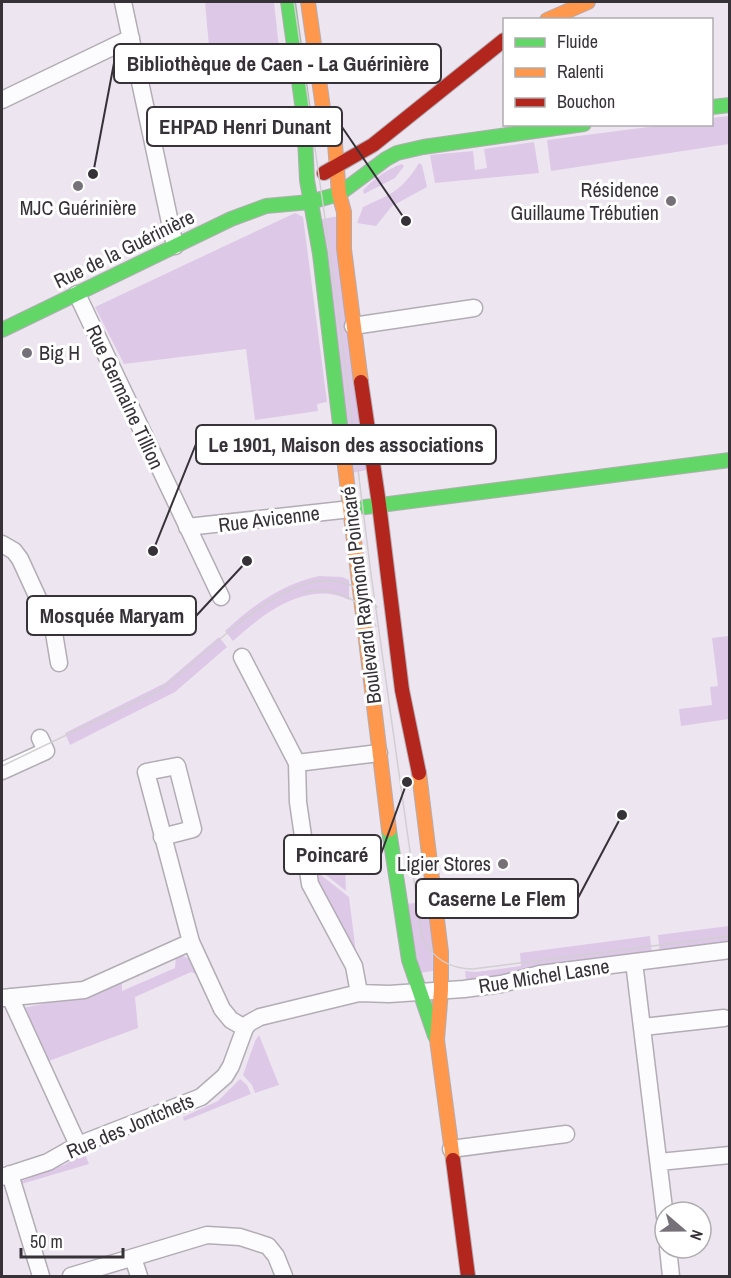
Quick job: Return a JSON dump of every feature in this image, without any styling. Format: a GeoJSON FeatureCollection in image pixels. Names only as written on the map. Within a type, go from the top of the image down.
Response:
{"type":"FeatureCollection","features":[{"type":"Feature","properties":{"kind":"main road","name":"Boulevard Raymond Poincaré"},"geometry":{"type":"LineString","coordinates":[[288,2],[304,118],[304,149],[298,185],[310,202],[320,254],[379,753],[407,952],[432,1033],[437,1040]]}},
{"type":"Feature","properties":{"kind":"main road","name":"Boulevard Raymond Poincaré"},"geometry":{"type":"LineString","coordinates":[[308,2],[324,115],[335,144],[339,194],[344,212],[344,249],[353,326],[379,504],[402,690],[418,761],[441,952],[437,1040],[468,1276]]}},
{"type":"Feature","properties":{"kind":"main road"},"geometry":{"type":"LineString","coordinates":[[552,18],[588,2]]}},
{"type":"Feature","properties":{"kind":"main road","name":"Rue de la Guérinière"},"geometry":{"type":"LineString","coordinates":[[2,330],[231,219],[266,206],[298,185],[336,168],[374,146],[503,41]]}},
{"type":"Feature","properties":{"kind":"main road"},"geometry":{"type":"LineString","coordinates":[[713,107],[729,105]]}},
{"type":"Feature","properties":{"kind":"main road"},"geometry":{"type":"LineString","coordinates":[[339,194],[386,159],[412,149],[570,126]]}},
{"type":"Feature","properties":{"kind":"main road","name":"Rue de la Guérinière"},"geometry":{"type":"LineString","coordinates":[[266,206],[310,202],[339,194]]}},
{"type":"Feature","properties":{"kind":"main road"},"geometry":{"type":"LineString","coordinates":[[351,509],[729,460]]}},
{"type":"Feature","properties":{"kind":"street"},"geometry":{"type":"LineString","coordinates":[[123,2],[175,246]]}},
{"type":"Feature","properties":{"kind":"street"},"geometry":{"type":"LineString","coordinates":[[2,100],[131,38]]}},
{"type":"Feature","properties":{"kind":"street"},"geometry":{"type":"LineString","coordinates":[[399,126],[395,142],[401,147],[412,149]]}},
{"type":"Feature","properties":{"kind":"street","name":"Rue Germaine Tillion"},"geometry":{"type":"LineString","coordinates":[[76,294],[221,597]]}},
{"type":"Feature","properties":{"kind":"street"},"geometry":{"type":"LineString","coordinates":[[353,326],[474,308]]}},
{"type":"Feature","properties":{"kind":"street","name":"Rue Avicenne"},"geometry":{"type":"LineString","coordinates":[[188,527],[351,509]]}},
{"type":"Feature","properties":{"kind":"street"},"geometry":{"type":"LineString","coordinates":[[2,544],[14,551],[20,559],[54,633],[59,663]]}},
{"type":"Feature","properties":{"kind":"street"},"geometry":{"type":"LineString","coordinates":[[162,837],[190,942],[222,1009],[231,1020],[245,1028],[260,1017],[359,993],[354,966],[310,884],[298,802],[297,764],[242,657]]}},
{"type":"Feature","properties":{"kind":"street"},"geometry":{"type":"LineString","coordinates":[[2,771],[46,750],[40,738]]}},
{"type":"Feature","properties":{"kind":"street"},"geometry":{"type":"LineString","coordinates":[[297,764],[379,753]]}},
{"type":"Feature","properties":{"kind":"street"},"geometry":{"type":"LineString","coordinates":[[78,1145],[6,998],[84,990],[190,942]]}},
{"type":"Feature","properties":{"kind":"street","name":"Rue Michel Lasne"},"geometry":{"type":"LineString","coordinates":[[359,993],[389,994],[501,984],[540,974],[729,950]]}},
{"type":"Feature","properties":{"kind":"street"},"geometry":{"type":"LineString","coordinates":[[634,962],[663,1200]]}},
{"type":"Feature","properties":{"kind":"street"},"geometry":{"type":"LineString","coordinates":[[643,1027],[724,1018]]}},
{"type":"Feature","properties":{"kind":"street","name":"Rue des Jontchets"},"geometry":{"type":"LineString","coordinates":[[6,1176],[48,1162],[78,1145],[201,1097],[214,1087],[231,1066],[245,1028]]}},
{"type":"Feature","properties":{"kind":"street"},"geometry":{"type":"LineString","coordinates":[[451,1149],[567,1134]]}},
{"type":"Feature","properties":{"kind":"street"},"geometry":{"type":"LineString","coordinates":[[659,1162],[729,1155]]}},
{"type":"Feature","properties":{"kind":"street"},"geometry":{"type":"LineString","coordinates":[[6,1176],[41,1276]]}},
{"type":"Feature","properties":{"kind":"street"},"geometry":{"type":"LineString","coordinates":[[71,1276],[207,1235],[240,1237],[268,1246],[276,1256],[284,1276]]}},
{"type":"Feature","properties":{"kind":"street"},"geometry":{"type":"LineString","coordinates":[[133,1258],[139,1276]]}},
{"type":"Feature","properties":{"kind":"street"},"geometry":{"type":"LineString","coordinates":[[669,1260],[671,1276]]}},
{"type":"Feature","properties":{"kind":"shaded area"},"geometry":{"type":"Polygon","coordinates":[[[205,2],[274,2],[281,66],[211,69],[205,2]]]}},
{"type":"Feature","properties":{"kind":"shaded area"},"geometry":{"type":"Polygon","coordinates":[[[729,116],[729,144],[551,171],[547,140],[656,126],[713,126],[713,118],[729,116]]]}},
{"type":"Feature","properties":{"kind":"shaded area"},"geometry":{"type":"Polygon","coordinates":[[[534,142],[539,173],[435,183],[430,155],[473,151],[475,170],[487,168],[484,149],[534,142]]]}},
{"type":"Feature","properties":{"kind":"shaded area"},"geometry":{"type":"Polygon","coordinates":[[[419,163],[422,165],[427,187],[392,206],[376,226],[357,223],[363,207],[395,191],[407,180],[419,163]]]}},
{"type":"Feature","properties":{"kind":"shaded area"},"geometry":{"type":"Polygon","coordinates":[[[402,164],[404,166],[395,178],[364,194],[363,190],[376,178],[402,164]]]}},
{"type":"Feature","properties":{"kind":"shaded area"},"geometry":{"type":"Polygon","coordinates":[[[295,213],[303,217],[327,402],[317,404],[318,411],[255,420],[246,349],[124,364],[95,307],[295,213]]]}},
{"type":"Feature","properties":{"kind":"shaded area"},"geometry":{"type":"Polygon","coordinates":[[[339,216],[372,469],[352,473],[318,220],[339,216]]]}},
{"type":"Feature","properties":{"kind":"shaded area"},"geometry":{"type":"Polygon","coordinates":[[[319,576],[342,577],[349,580],[349,600],[333,595],[317,594],[302,597],[286,602],[258,620],[233,641],[225,631],[268,597],[292,584],[319,576]]]}},
{"type":"Feature","properties":{"kind":"shaded area"},"geometry":{"type":"Polygon","coordinates":[[[729,636],[729,719],[681,726],[679,709],[712,705],[710,687],[718,686],[712,638],[729,636]]]}},
{"type":"Feature","properties":{"kind":"shaded area"},"geometry":{"type":"Polygon","coordinates":[[[219,637],[227,647],[175,692],[70,745],[65,733],[165,683],[219,637]]]}},
{"type":"Feature","properties":{"kind":"shaded area"},"geometry":{"type":"Polygon","coordinates":[[[345,864],[346,891],[316,867],[345,864]]]}},
{"type":"Feature","properties":{"kind":"shaded area"},"geometry":{"type":"Polygon","coordinates":[[[312,868],[349,897],[357,961],[356,959],[312,868]]]}},
{"type":"Feature","properties":{"kind":"shaded area"},"geometry":{"type":"Polygon","coordinates":[[[432,901],[433,971],[420,973],[406,904],[432,901]]]}},
{"type":"Feature","properties":{"kind":"shaded area"},"geometry":{"type":"Polygon","coordinates":[[[729,926],[729,945],[660,954],[658,935],[729,926]]]}},
{"type":"Feature","properties":{"kind":"shaded area"},"geometry":{"type":"Polygon","coordinates":[[[650,936],[652,955],[466,980],[465,971],[476,972],[521,966],[520,953],[650,936]]]}},
{"type":"Feature","properties":{"kind":"shaded area"},"geometry":{"type":"Polygon","coordinates":[[[176,955],[188,958],[198,975],[191,972],[135,997],[138,1028],[46,1062],[19,1009],[86,994],[122,980],[122,991],[175,968],[176,955]]]}},
{"type":"Feature","properties":{"kind":"shaded area"},"geometry":{"type":"Polygon","coordinates":[[[259,1035],[279,1085],[255,1093],[252,1085],[243,1075],[259,1035]]]}},
{"type":"Feature","properties":{"kind":"shaded area"},"geometry":{"type":"Polygon","coordinates":[[[240,1079],[247,1085],[251,1094],[184,1121],[183,1117],[218,1101],[240,1079]]]}},
{"type":"Feature","properties":{"kind":"shaded area"},"geometry":{"type":"Polygon","coordinates":[[[84,1152],[89,1164],[18,1185],[22,1181],[66,1164],[84,1152]]]}},
{"type":"Feature","properties":{"kind":"tram line"},"geometry":{"type":"LineString","coordinates":[[294,2],[338,309],[371,574],[422,937],[431,951],[443,961],[457,967],[473,969],[730,936]]}},
{"type":"Feature","properties":{"kind":"tram line"},"geometry":{"type":"LineString","coordinates":[[2,766],[158,691],[263,605],[294,588],[323,581],[351,586],[377,607]]}},
{"type":"Feature","properties":{"kind":"tram line"},"geometry":{"type":"LineString","coordinates":[[304,592],[326,591],[346,596],[363,608],[376,626]]}},
{"type":"Feature","properties":{"kind":"traffic: fast"},"geometry":{"type":"LineString","coordinates":[[288,2],[304,118],[307,180],[320,254],[341,433]]}},
{"type":"Feature","properties":{"kind":"traffic: fast"},"geometry":{"type":"LineString","coordinates":[[713,107],[730,105]]}},
{"type":"Feature","properties":{"kind":"traffic: fast"},"geometry":{"type":"LineString","coordinates":[[2,330],[231,219],[266,206],[310,202],[339,194],[397,153],[423,147],[570,126]]}},
{"type":"Feature","properties":{"kind":"traffic: fast"},"geometry":{"type":"LineString","coordinates":[[365,507],[730,460]]}},
{"type":"Feature","properties":{"kind":"traffic: fast"},"geometry":{"type":"LineString","coordinates":[[389,830],[409,960],[435,1036]]}},
{"type":"Feature","properties":{"kind":"traffic: slow"},"geometry":{"type":"LineString","coordinates":[[308,2],[324,115],[335,144],[339,194],[344,212],[344,249],[361,382]]}},
{"type":"Feature","properties":{"kind":"traffic: slow"},"geometry":{"type":"LineString","coordinates":[[552,18],[588,2]]}},
{"type":"Feature","properties":{"kind":"traffic: slow"},"geometry":{"type":"LineString","coordinates":[[341,433],[389,830]]}},
{"type":"Feature","properties":{"kind":"traffic: slow"},"geometry":{"type":"LineString","coordinates":[[419,773],[441,952],[437,1040],[453,1160]]}},
{"type":"Feature","properties":{"kind":"traffic: jam"},"geometry":{"type":"LineString","coordinates":[[324,173],[373,145],[503,41]]}},
{"type":"Feature","properties":{"kind":"traffic: jam"},"geometry":{"type":"LineString","coordinates":[[361,382],[402,690],[419,773]]}},
{"type":"Feature","properties":{"kind":"traffic: jam"},"geometry":{"type":"LineString","coordinates":[[453,1160],[468,1276]]}},
{"type":"Feature","properties":{"kind":"place","name":"Bibliothèque de Caen - La Guérinière"},"geometry":{"type":"Point","coordinates":[93,174]}},
{"type":"Feature","properties":{"kind":"place","name":"MJC Guérinière"},"geometry":{"type":"Point","coordinates":[78,186]}},
{"type":"Feature","properties":{"kind":"place","name":"Résidence Guillaume Trébutien"},"geometry":{"type":"Point","coordinates":[671,201]}},
{"type":"Feature","properties":{"kind":"place","name":"EHPAD Henri Dunant"},"geometry":{"type":"Point","coordinates":[406,221]}},
{"type":"Feature","properties":{"kind":"place","name":"Big H"},"geometry":{"type":"Point","coordinates":[27,353]}},
{"type":"Feature","properties":{"kind":"place","name":"Le 1901, Maison des associations"},"geometry":{"type":"Point","coordinates":[153,551]}},
{"type":"Feature","properties":{"kind":"place","name":"Mosquée Maryam"},"geometry":{"type":"Point","coordinates":[247,561]}},
{"type":"Feature","properties":{"kind":"place","name":"Poincaré"},"geometry":{"type":"Point","coordinates":[407,782]}},
{"type":"Feature","properties":{"kind":"place","name":"Caserne Le Flem"},"geometry":{"type":"Point","coordinates":[622,815]}},
{"type":"Feature","properties":{"kind":"place","name":"Ligier Stores"},"geometry":{"type":"Point","coordinates":[503,864]}}]}
